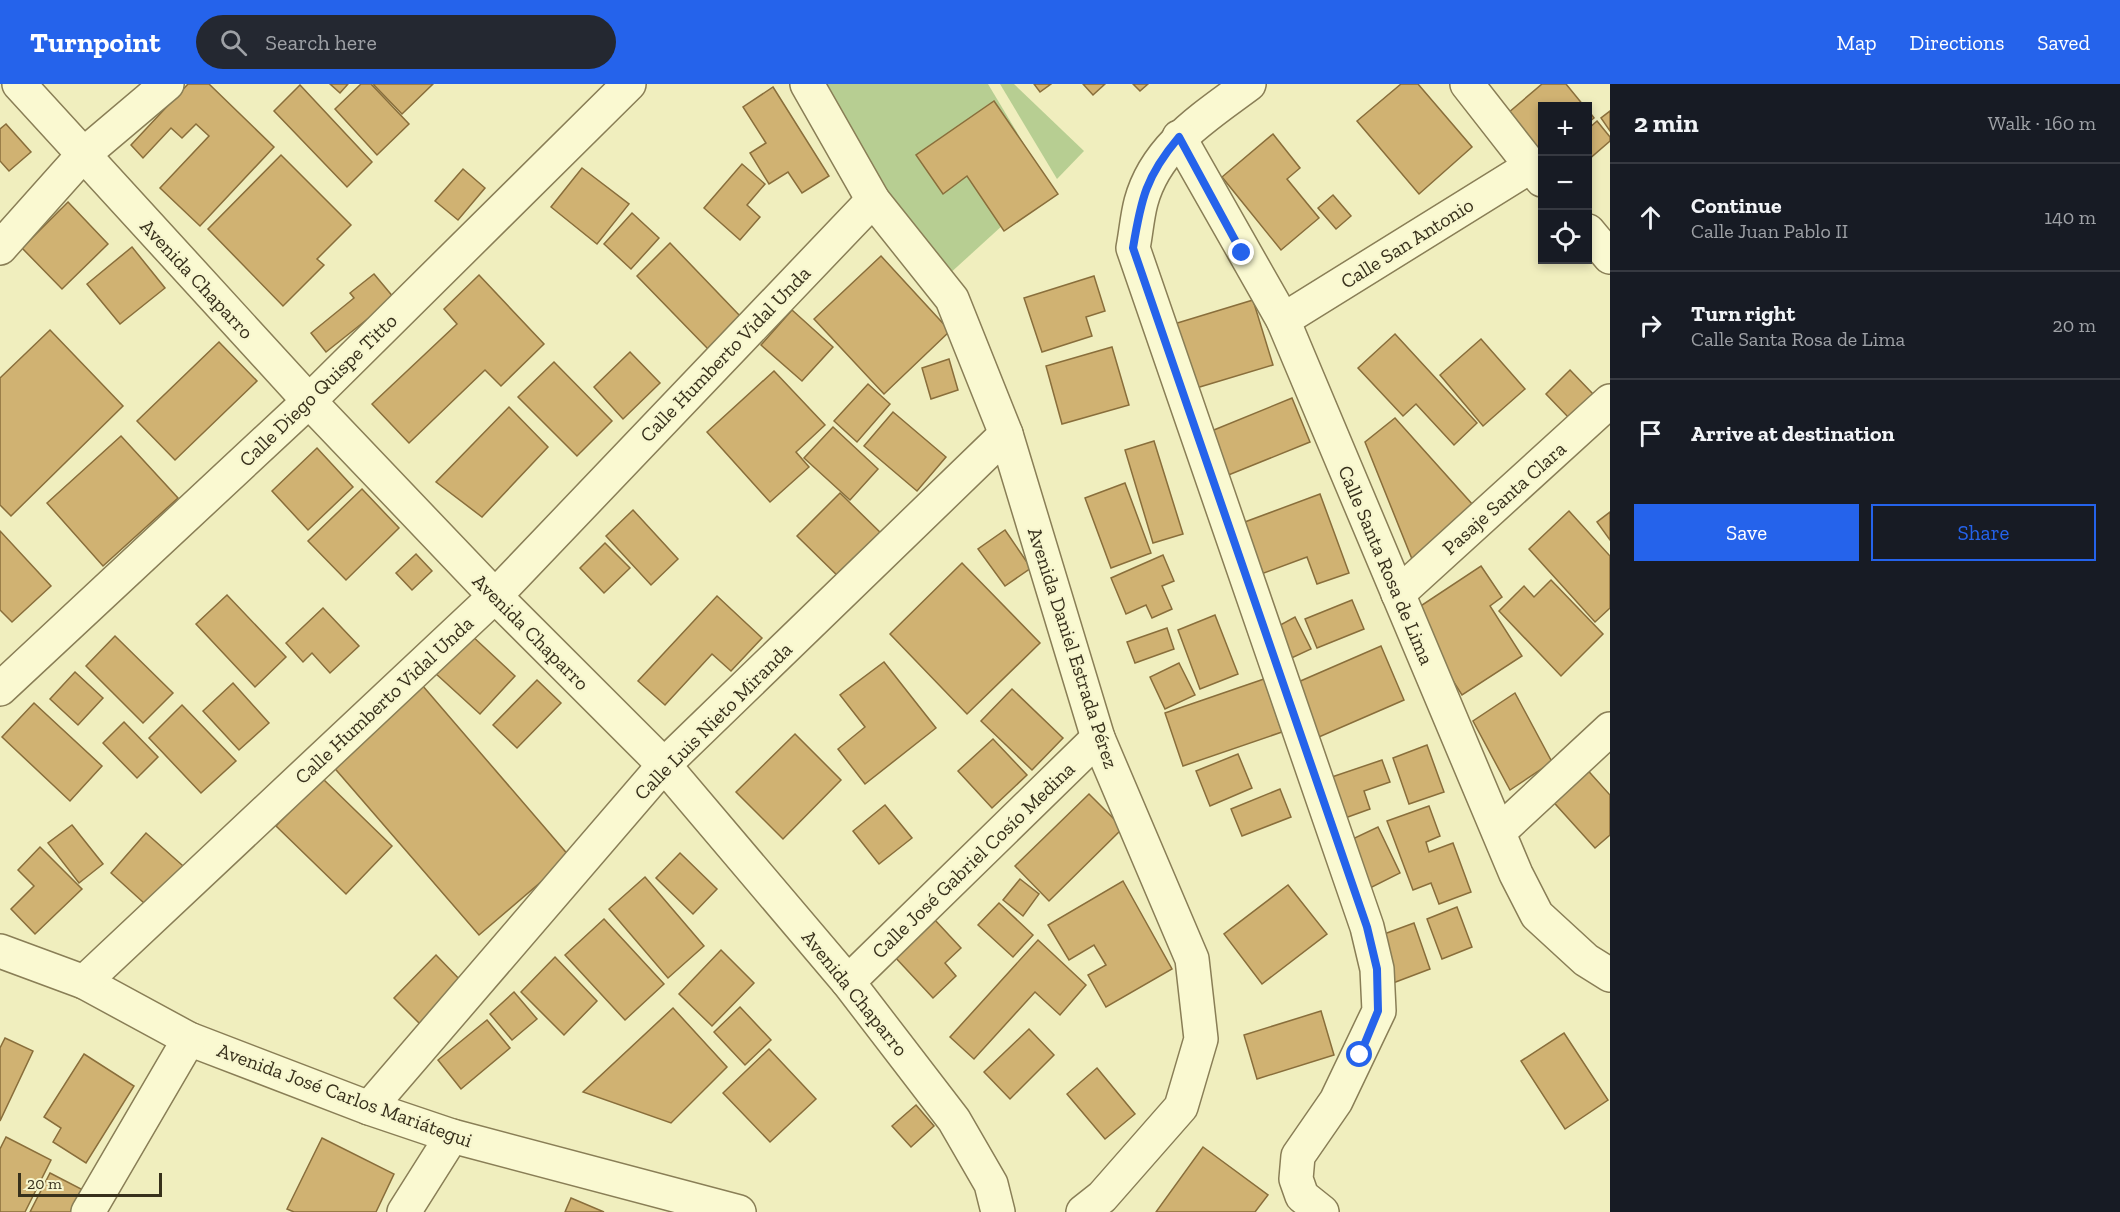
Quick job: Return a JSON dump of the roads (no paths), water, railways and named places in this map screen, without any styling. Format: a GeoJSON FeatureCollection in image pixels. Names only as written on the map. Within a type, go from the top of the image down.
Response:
{"type":"FeatureCollection","features":[{"type":"Feature","properties":{"kind":"street","name":"Avenida Chaparro"},"geometry":{"type":"LineString","coordinates":[[19,84],[309,401],[495,596],[664,765],[848,982],[954,1120],[991,1184],[998,1212]]}},
{"type":"Feature","properties":{"kind":"street"},"geometry":{"type":"LineString","coordinates":[[0,248],[83,155],[167,84]]}},
{"type":"Feature","properties":{"kind":"street","name":"Calle Diego Quispe Titto"},"geometry":{"type":"LineString","coordinates":[[0,689],[309,401],[629,84]]}},
{"type":"Feature","properties":{"kind":"street","name":"Avenida Daniel Estrada Pérez"},"geometry":{"type":"LineString","coordinates":[[807,84],[873,200],[952,299],[1006,434],[1098,738],[1192,959],[1200,1039],[1181,1107],[1102,1197],[1083,1212]]}},
{"type":"Feature","properties":{"kind":"street"},"geometry":{"type":"LineString","coordinates":[[1249,84],[1179,137],[1159,161],[1141,202],[1133,248],[1367,927],[1377,969],[1378,1011],[1374,1022],[1336,1101],[1298,1156],[1296,1179],[1302,1196],[1322,1212]]}},
{"type":"Feature","properties":{"kind":"street"},"geometry":{"type":"LineString","coordinates":[[1467,84],[1537,173]]}},
{"type":"Feature","properties":{"kind":"street","name":"Calle Santa Rosa de Lima"},"geometry":{"type":"LineString","coordinates":[[1179,137],[1283,320],[1516,874],[1537,915],[1586,960],[1610,975]]}},
{"type":"Feature","properties":{"kind":"street","name":"Calle San Antonio"},"geometry":{"type":"LineString","coordinates":[[1283,320],[1537,173]]}},
{"type":"Feature","properties":{"kind":"street","name":"Calle Humberto Vidal Unda"},"geometry":{"type":"LineString","coordinates":[[84,982],[495,596],[873,200]]}},
{"type":"Feature","properties":{"kind":"street"},"geometry":{"type":"LineString","coordinates":[[1592,237],[1610,257]]}},
{"type":"Feature","properties":{"kind":"street","name":"Pasaje Santa Clara"},"geometry":{"type":"LineString","coordinates":[[1398,594],[1610,401]]}},
{"type":"Feature","properties":{"kind":"street","name":"Calle Luis Nieto Miranda"},"geometry":{"type":"LineString","coordinates":[[369,1108],[664,765],[1006,434]]}},
{"type":"Feature","properties":{"kind":"street"},"geometry":{"type":"LineString","coordinates":[[1499,832],[1610,729]]}},
{"type":"Feature","properties":{"kind":"street","name":"Calle José Gabriel Cosío Medina"},"geometry":{"type":"LineString","coordinates":[[848,982],[1098,738]]}},
{"type":"Feature","properties":{"kind":"street","name":"Avenida José Carlos Mariátegui"},"geometry":{"type":"LineString","coordinates":[[0,951],[84,982],[189,1039],[369,1108],[452,1136],[736,1212]]}},
{"type":"Feature","properties":{"kind":"street"},"geometry":{"type":"LineString","coordinates":[[88,1212],[189,1039]]}},
{"type":"Feature","properties":{"kind":"street"},"geometry":{"type":"LineString","coordinates":[[405,1212],[452,1136]]}}]}
